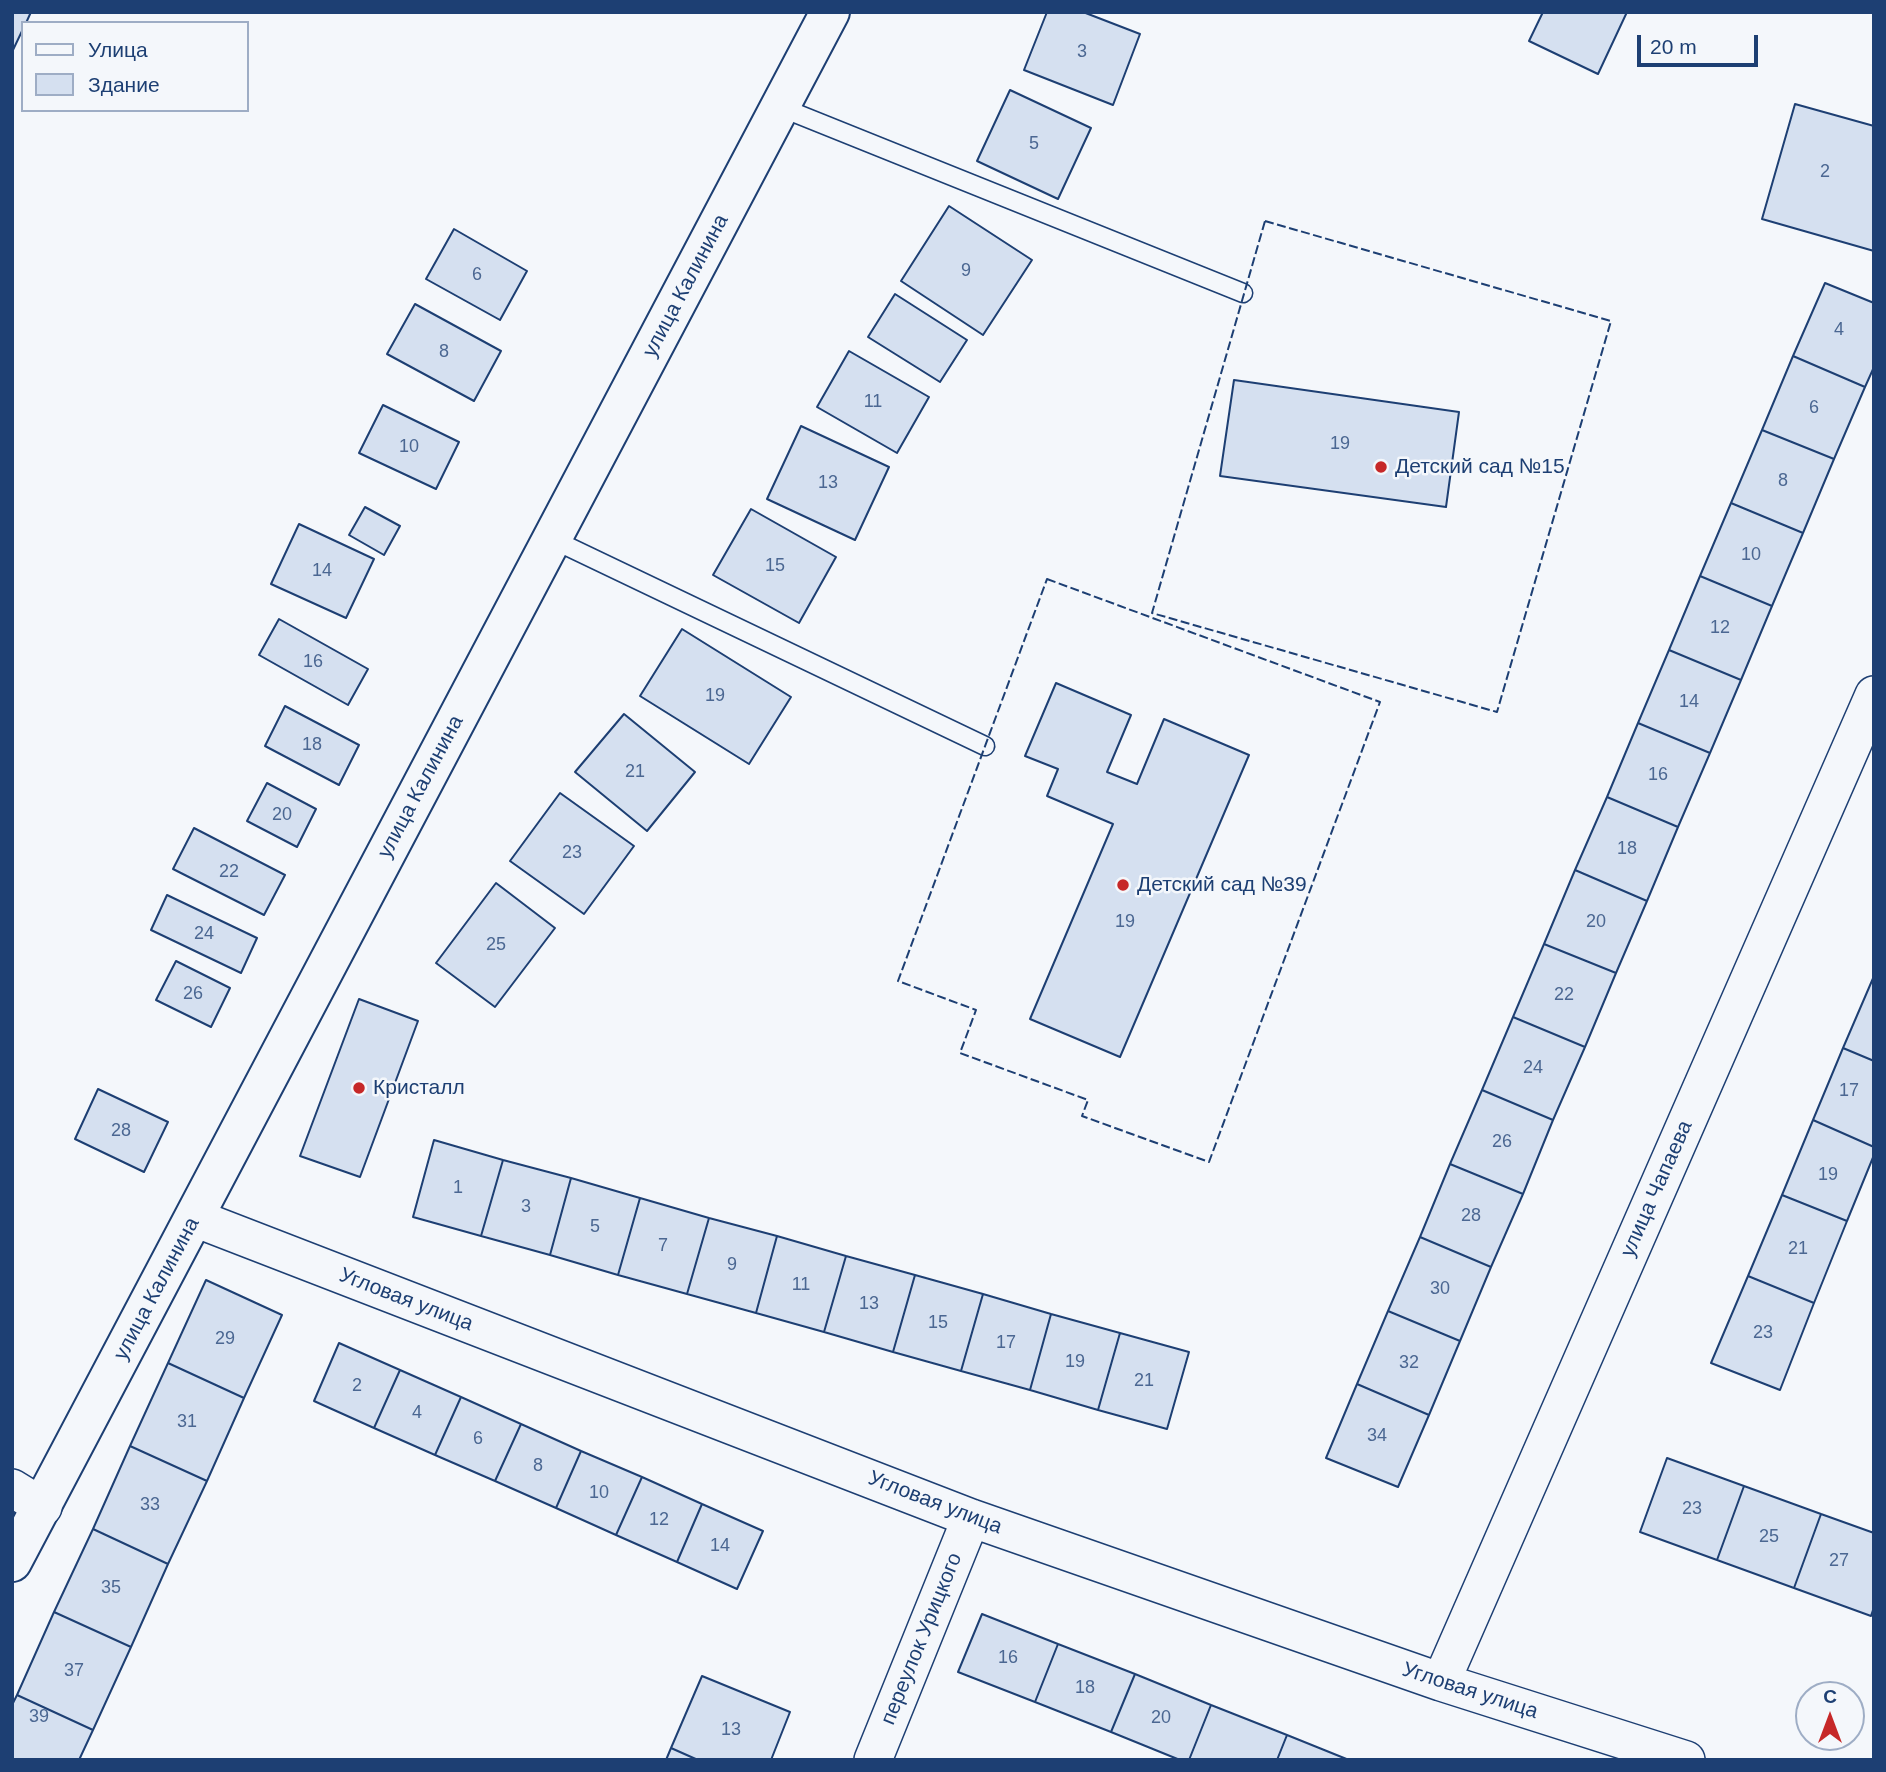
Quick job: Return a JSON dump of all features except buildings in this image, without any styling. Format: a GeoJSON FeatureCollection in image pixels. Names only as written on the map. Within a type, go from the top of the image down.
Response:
{"type":"FeatureCollection","features":[{"type":"Feature","properties":{"kind":"street","name":"улица Калинина"},"geometry":{"type":"LineString","coordinates":[[12,1563],[27,1497],[195,1218],[830,12]]}},
{"type":"Feature","properties":{"kind":"street","name":"улица Чапаева"},"geometry":{"type":"LineString","coordinates":[[1441,1682],[1874,695]]}},
{"type":"Feature","properties":{"kind":"street","name":"Угловая улица"},"geometry":{"type":"LineString","coordinates":[[195,1218],[971,1518],[1441,1682],[1686,1760]]}},
{"type":"Feature","properties":{"kind":"street","name":"переулок Урицкого"},"geometry":{"type":"LineString","coordinates":[[873,1760],[971,1518]]}},
{"type":"Feature","properties":{"kind":"lane"},"geometry":{"type":"LineString","coordinates":[[780,107],[1244,293]]}},
{"type":"Feature","properties":{"kind":"lane"},"geometry":{"type":"LineString","coordinates":[[552,539],[985,746]]}},
{"type":"Feature","properties":{"kind":"fence"},"geometry":{"type":"LineString","coordinates":[[1265,221],[1611,321],[1497,712],[1152,613],[1265,221]]}},
{"type":"Feature","properties":{"kind":"fence"},"geometry":{"type":"LineString","coordinates":[[1047,579],[1380,702],[1209,1162],[1082,1116],[1088,1100],[960,1053],[976,1010],[898,981],[1047,579]]}},
{"type":"Feature","properties":{"kind":"place","name":"Детский сад №15"},"geometry":{"type":"Point","coordinates":[1381,467]}},
{"type":"Feature","properties":{"kind":"place","name":"Детский сад №39"},"geometry":{"type":"Point","coordinates":[1123,885]}},
{"type":"Feature","properties":{"kind":"place","name":"Кристалл"},"geometry":{"type":"Point","coordinates":[359,1088]}}]}
